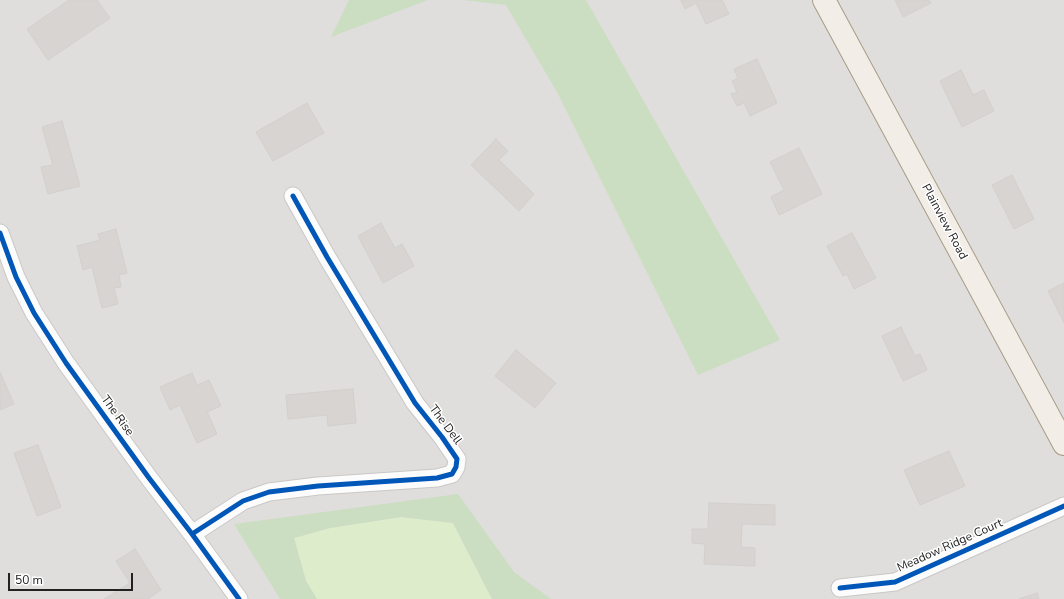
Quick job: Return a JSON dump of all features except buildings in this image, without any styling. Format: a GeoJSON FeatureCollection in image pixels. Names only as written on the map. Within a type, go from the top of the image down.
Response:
{"type":"FeatureCollection","features":[{"type":"Feature","properties":{"kind":"main road","name":"Plainview Road"},"geometry":{"type":"LineString","coordinates":[[824,0],[1064,444]]}},
{"type":"Feature","properties":{"kind":"street","name":"The Dell"},"geometry":{"type":"LineString","coordinates":[[192,534],[244,502],[269,492],[318,486],[437,478],[452,474],[456,467],[457,459],[442,437],[414,402],[327,257],[293,196]]}},
{"type":"Feature","properties":{"kind":"street","name":"The Rise"},"geometry":{"type":"LineString","coordinates":[[0,233],[16,277],[34,313],[66,363],[239,599]]}},
{"type":"Feature","properties":{"kind":"street","name":"Meadow Ridge Court"},"geometry":{"type":"LineString","coordinates":[[840,588],[895,582],[1064,506]]}},
{"type":"Feature","properties":{"kind":"shaded area"},"geometry":{"type":"Polygon","coordinates":[[[0,0],[1064,0],[1064,599],[0,599],[0,0]]]}},
{"type":"Feature","properties":{"kind":"green space"},"geometry":{"type":"Polygon","coordinates":[[[349,0],[428,0],[331,37],[349,0]]]}},
{"type":"Feature","properties":{"kind":"green space"},"geometry":{"type":"Polygon","coordinates":[[[463,0],[586,0],[780,340],[698,375],[557,92],[506,5],[463,0]]]}},
{"type":"Feature","properties":{"kind":"green space"},"geometry":{"type":"Polygon","coordinates":[[[458,494],[514,572],[551,599],[492,599],[453,523],[401,517],[330,528],[294,538],[306,581],[317,599],[280,599],[234,524],[458,494]]]}},
{"type":"Feature","properties":{"kind":"green space"},"geometry":{"type":"Polygon","coordinates":[[[401,517],[453,523],[492,599],[317,599],[306,581],[294,538],[330,528],[401,517]]]}},
{"type":"Feature","properties":{"kind":"cycle path"},"geometry":{"type":"LineString","coordinates":[[192,534],[243,501],[269,492],[318,486],[437,478],[452,474],[456,467],[457,459],[415,403],[327,257],[293,196]]}},
{"type":"Feature","properties":{"kind":"cycle path"},"geometry":{"type":"LineString","coordinates":[[0,233],[16,277],[34,313],[66,363],[239,599]]}},
{"type":"Feature","properties":{"kind":"cycle path"},"geometry":{"type":"LineString","coordinates":[[840,588],[895,582],[1064,506]]}}]}
